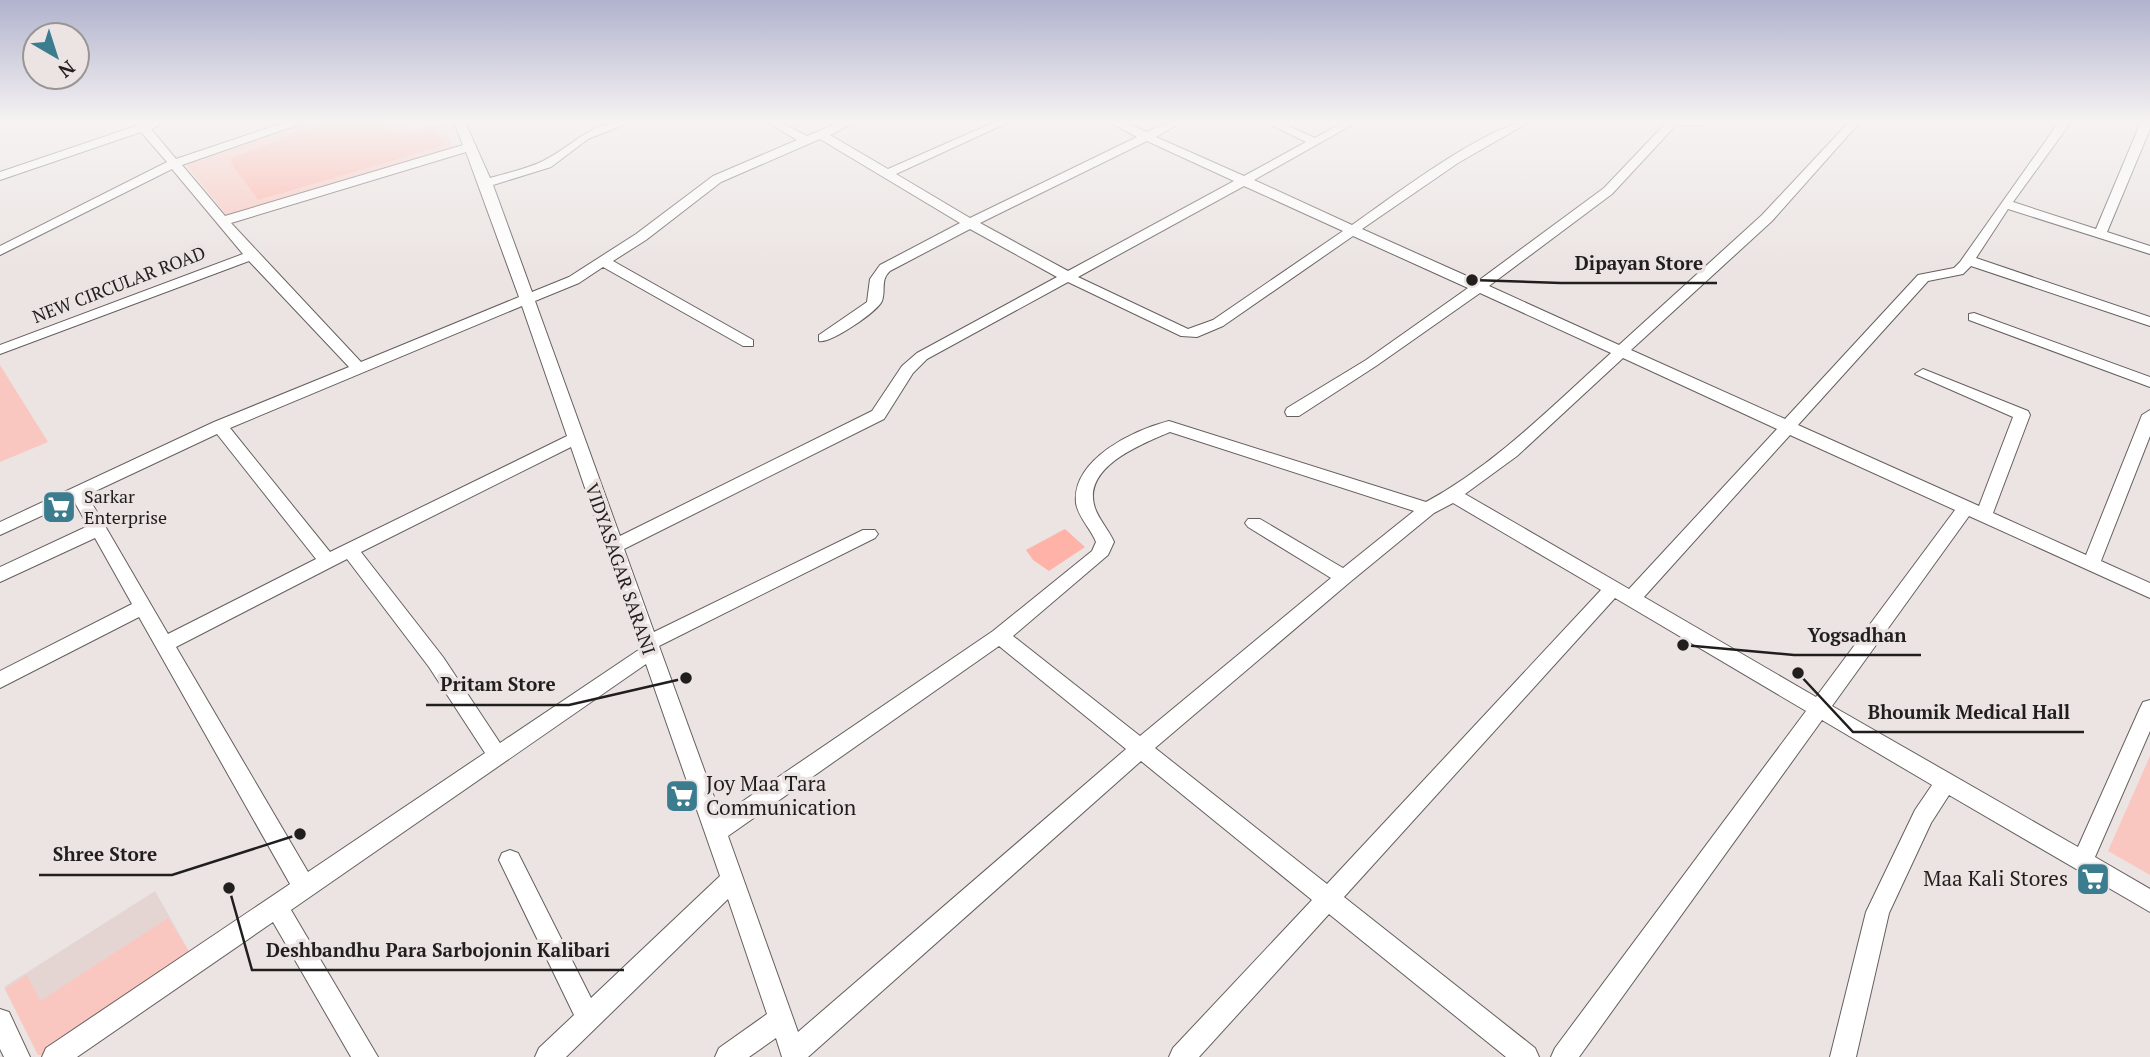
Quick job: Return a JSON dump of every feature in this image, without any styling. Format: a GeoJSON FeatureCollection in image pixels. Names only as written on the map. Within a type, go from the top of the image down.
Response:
{"type":"FeatureCollection","features":[{"type":"Feature","properties":{"kind":"street"},"geometry":{"type":"LineString","coordinates":[[0,251],[158,171]]}},
{"type":"Feature","properties":{"kind":"street"},"geometry":{"type":"LineString","coordinates":[[179,171],[251,256],[358,368]]}},
{"type":"Feature","properties":{"kind":"street"},"geometry":{"type":"LineString","coordinates":[[222,222],[358,171]]}},
{"type":"Feature","properties":{"kind":"street","name":"VIDYASAGAR SARANI"},"geometry":{"type":"LineString","coordinates":[[481,171],[794,1055]]}},
{"type":"Feature","properties":{"kind":"street"},"geometry":{"type":"LineString","coordinates":[[486,183],[523,171]]}},
{"type":"Feature","properties":{"kind":"street"},"geometry":{"type":"LineString","coordinates":[[0,529],[220,426],[526,302],[604,262],[717,179],[734,171]]}},
{"type":"Feature","properties":{"kind":"street"},"geometry":{"type":"LineString","coordinates":[[883,171],[1068,277],[1174,330],[1197,333],[1218,323],[1437,171]]}},
{"type":"Feature","properties":{"kind":"street"},"geometry":{"type":"LineString","coordinates":[[887,174],[893,171]]}},
{"type":"Feature","properties":{"kind":"street"},"geometry":{"type":"LineString","coordinates":[[824,338],[872,305],[876,299],[874,281],[884,268],[1076,171]]}},
{"type":"Feature","properties":{"kind":"street"},"geometry":{"type":"LineString","coordinates":[[1220,171],[2150,591]]}},
{"type":"Feature","properties":{"kind":"street"},"geometry":{"type":"LineString","coordinates":[[613,547],[878,415],[890,403],[902,373],[911,364],[1261,171]]}},
{"type":"Feature","properties":{"kind":"street"},"geometry":{"type":"LineString","coordinates":[[1293,412],[1371,363],[1479,287],[1608,191],[1626,171]]}},
{"type":"Feature","properties":{"kind":"street"},"geometry":{"type":"LineString","coordinates":[[794,1055],[1141,748],[1344,577],[1428,509],[1453,495],[1511,452],[1767,218],[1810,171]]}},
{"type":"Feature","properties":{"kind":"street"},"geometry":{"type":"LineString","coordinates":[[1182,1057],[1328,898],[1784,426],[1923,278],[1958,271],[1969,260],[2029,171]]}},
{"type":"Feature","properties":{"kind":"street"},"geometry":{"type":"LineString","coordinates":[[2100,234],[2127,171]]}},
{"type":"Feature","properties":{"kind":"street"},"geometry":{"type":"LineString","coordinates":[[2005,204],[2150,250]]}},
{"type":"Feature","properties":{"kind":"street","name":"NEW CIRCULAR ROAD"},"geometry":{"type":"LineString","coordinates":[[0,350],[251,256]]}},
{"type":"Feature","properties":{"kind":"street"},"geometry":{"type":"LineString","coordinates":[[1969,260],[2150,322]]}},
{"type":"Feature","properties":{"kind":"street"},"geometry":{"type":"LineString","coordinates":[[604,262],[748,343]]}},
{"type":"Feature","properties":{"kind":"street"},"geometry":{"type":"LineString","coordinates":[[1974,317],[2150,382]]}},
{"type":"Feature","properties":{"kind":"street"},"geometry":{"type":"LineString","coordinates":[[1564,1057],[1819,708],[1974,513],[2022,415],[1923,374]]}},
{"type":"Feature","properties":{"kind":"street"},"geometry":{"type":"LineString","coordinates":[[2091,565],[2150,415]]}},
{"type":"Feature","properties":{"kind":"street"},"geometry":{"type":"LineString","coordinates":[[220,426],[327,561]]}},
{"type":"Feature","properties":{"kind":"street"},"geometry":{"type":"LineString","coordinates":[[714,832],[1000,636],[1104,547],[1103,535],[1085,505],[1089,476],[1124,449],[1169,426],[1428,509]]}},
{"type":"Feature","properties":{"kind":"street"},"geometry":{"type":"LineString","coordinates":[[166,644],[574,439]]}},
{"type":"Feature","properties":{"kind":"street"},"geometry":{"type":"LineString","coordinates":[[77,492],[304,887]]}},
{"type":"Feature","properties":{"kind":"street"},"geometry":{"type":"LineString","coordinates":[[1453,495],[2150,901]]}},
{"type":"Feature","properties":{"kind":"street"},"geometry":{"type":"LineString","coordinates":[[1254,523],[1344,577]]}},
{"type":"Feature","properties":{"kind":"street"},"geometry":{"type":"LineString","coordinates":[[0,575],[99,529]]}},
{"type":"Feature","properties":{"kind":"street"},"geometry":{"type":"LineString","coordinates":[[55,1057],[497,755],[648,648],[869,534]]}},
{"type":"Feature","properties":{"kind":"street"},"geometry":{"type":"LineString","coordinates":[[350,550],[436,662],[497,755]]}},
{"type":"Feature","properties":{"kind":"street"},"geometry":{"type":"LineString","coordinates":[[0,680],[144,606]]}},
{"type":"Feature","properties":{"kind":"street"},"geometry":{"type":"LineString","coordinates":[[1000,636],[1526,1057]]}},
{"type":"Feature","properties":{"kind":"street"},"geometry":{"type":"LineString","coordinates":[[2082,862],[2150,708]]}},
{"type":"Feature","properties":{"kind":"street"},"geometry":{"type":"LineString","coordinates":[[1843,1057],[1878,912],[1923,817],[1945,782]]}},
{"type":"Feature","properties":{"kind":"street"},"geometry":{"type":"LineString","coordinates":[[510,860],[588,1018]]}},
{"type":"Feature","properties":{"kind":"street"},"geometry":{"type":"LineString","coordinates":[[548,1057],[731,880]]}},
{"type":"Feature","properties":{"kind":"street"},"geometry":{"type":"LineString","coordinates":[[276,906],[365,1057]]}},
{"type":"Feature","properties":{"kind":"street"},"geometry":{"type":"LineString","coordinates":[[728,1057],[781,1019]]}},
{"type":"Feature","properties":{"kind":"street"},"geometry":{"type":"LineString","coordinates":[[0,1021],[17,1057]]}},
{"type":"Feature","properties":{"kind":"shaded area"},"geometry":{"type":"Polygon","coordinates":[[[191,171],[378,171],[228,217],[191,171]]]}},
{"type":"Feature","properties":{"kind":"shaded area"},"geometry":{"type":"Polygon","coordinates":[[[237,171],[355,171],[258,200],[237,171]]]}},
{"type":"Feature","properties":{"kind":"shaded area"},"geometry":{"type":"Polygon","coordinates":[[[0,365],[48,442],[0,462],[0,365]]]}},
{"type":"Feature","properties":{"kind":"shaded area"},"geometry":{"type":"Polygon","coordinates":[[[1065,529],[1085,547],[1049,571],[1033,560],[1026,550],[1065,529]]]}},
{"type":"Feature","properties":{"kind":"shaded area"},"geometry":{"type":"Polygon","coordinates":[[[2150,756],[2150,875],[2108,851],[2150,756]]]}},
{"type":"Feature","properties":{"kind":"shaded area"},"geometry":{"type":"Polygon","coordinates":[[[155,891],[194,960],[38,1055],[4,987],[155,891]]]}},
{"type":"Feature","properties":{"kind":"shaded area"},"geometry":{"type":"Polygon","coordinates":[[[168,918],[194,960],[54,1055],[38,1055],[5,989],[27,975],[40,1001],[168,918]]]}},
{"type":"Feature","properties":{"kind":"place","name":"Dipayan Store"},"geometry":{"type":"Point","coordinates":[1472,280]}},
{"type":"Feature","properties":{"kind":"place","name":"Sarkar Enterprise"},"geometry":{"type":"Point","coordinates":[59,507]}},
{"type":"Feature","properties":{"kind":"place","name":"Yogsadhan"},"geometry":{"type":"Point","coordinates":[1683,645]}},
{"type":"Feature","properties":{"kind":"place","name":"Bhoumik Medical Hall"},"geometry":{"type":"Point","coordinates":[1798,673]}},
{"type":"Feature","properties":{"kind":"place","name":"Pritam Store"},"geometry":{"type":"Point","coordinates":[686,678]}},
{"type":"Feature","properties":{"kind":"place","name":"Joy Maa Tara Communication"},"geometry":{"type":"Point","coordinates":[682,796]}},
{"type":"Feature","properties":{"kind":"place","name":"Shree Store"},"geometry":{"type":"Point","coordinates":[300,834]}},
{"type":"Feature","properties":{"kind":"place","name":"Maa Kali Stores"},"geometry":{"type":"Point","coordinates":[2093,879]}},
{"type":"Feature","properties":{"kind":"place","name":"Deshbandhu Para Sarbojonin Kalibari"},"geometry":{"type":"Point","coordinates":[229,888]}}]}
